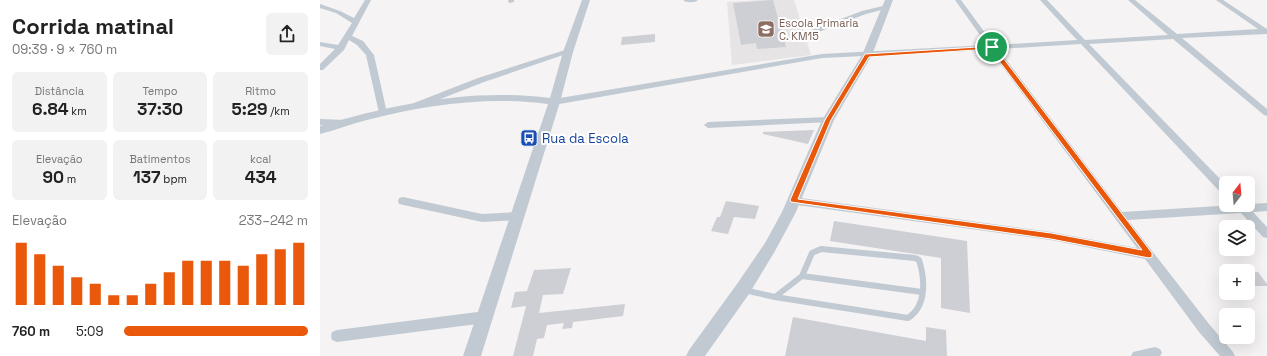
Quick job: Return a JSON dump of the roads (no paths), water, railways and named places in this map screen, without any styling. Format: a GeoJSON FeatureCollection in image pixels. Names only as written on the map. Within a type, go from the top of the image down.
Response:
{"type":"FeatureCollection","features":[{"type":"Feature","properties":{"kind":"street"},"geometry":{"type":"LineString","coordinates":[[320,68],[341,48],[368,0]]}},
{"type":"Feature","properties":{"kind":"street"},"geometry":{"type":"LineString","coordinates":[[472,356],[554,102],[568,52],[586,0]]}},
{"type":"Feature","properties":{"kind":"street"},"geometry":{"type":"LineString","coordinates":[[686,0],[695,0]]}},
{"type":"Feature","properties":{"kind":"street"},"geometry":{"type":"LineString","coordinates":[[958,0],[1204,328],[1228,356]]}},
{"type":"Feature","properties":{"kind":"street"},"geometry":{"type":"LineString","coordinates":[[1043,0],[1219,184]]}},
{"type":"Feature","properties":{"kind":"street"},"geometry":{"type":"LineString","coordinates":[[1131,0],[1267,113]]}},
{"type":"Feature","properties":{"kind":"street"},"geometry":{"type":"LineString","coordinates":[[1219,0],[1267,31]]}},
{"type":"Feature","properties":{"kind":"street"},"geometry":{"type":"LineString","coordinates":[[813,31],[888,3]]}},
{"type":"Feature","properties":{"kind":"street"},"geometry":{"type":"LineString","coordinates":[[695,356],[743,289],[770,247],[794,200],[828,120],[867,55],[888,3]]}},
{"type":"Feature","properties":{"kind":"street"},"geometry":{"type":"LineString","coordinates":[[320,6],[338,12],[356,22]]}},
{"type":"Feature","properties":{"kind":"street"},"geometry":{"type":"LineString","coordinates":[[320,130],[413,107],[471,100],[513,98],[554,102],[822,56],[867,55],[1267,31]]}},
{"type":"Feature","properties":{"kind":"street"},"geometry":{"type":"LineString","coordinates":[[348,37],[360,43],[370,55],[383,114]]}},
{"type":"Feature","properties":{"kind":"street"},"geometry":{"type":"LineString","coordinates":[[320,44],[341,48]]}},
{"type":"Feature","properties":{"kind":"street"},"geometry":{"type":"LineString","coordinates":[[413,107],[481,80],[568,52]]}},
{"type":"Feature","properties":{"kind":"street"},"geometry":{"type":"LineString","coordinates":[[708,125],[828,120]]}},
{"type":"Feature","properties":{"kind":"street"},"geometry":{"type":"LineString","coordinates":[[320,122],[346,123]]}},
{"type":"Feature","properties":{"kind":"street"},"geometry":{"type":"LineString","coordinates":[[403,200],[482,218],[518,216]]}},
{"type":"Feature","properties":{"kind":"street"},"geometry":{"type":"LineString","coordinates":[[794,200],[1051,236],[1149,255]]}},
{"type":"Feature","properties":{"kind":"street"},"geometry":{"type":"LineString","coordinates":[[1255,207],[1267,207]]}},
{"type":"Feature","properties":{"kind":"street"},"geometry":{"type":"LineString","coordinates":[[1120,216],[1219,209]]}},
{"type":"Feature","properties":{"kind":"street"},"geometry":{"type":"LineString","coordinates":[[1246,212],[1267,234]]}},
{"type":"Feature","properties":{"kind":"street"},"geometry":{"type":"LineString","coordinates":[[337,336],[485,316]]}},
{"type":"Feature","properties":{"kind":"street"},"geometry":{"type":"LineString","coordinates":[[1138,356],[1155,353]]}},
{"type":"Feature","properties":{"kind":"lane"},"geometry":{"type":"LineString","coordinates":[[743,289],[775,297],[908,318],[913,316],[922,303],[920,263],[919,260],[915,258],[822,249],[812,254],[802,276],[775,297]]}},
{"type":"Feature","properties":{"kind":"lane"},"geometry":{"type":"LineString","coordinates":[[802,276],[922,292]]}},
{"type":"Feature","properties":{"kind":"place","name":"Escola Primaria C. KM15"},"geometry":{"type":"Point","coordinates":[766,29]}},
{"type":"Feature","properties":{"kind":"place","name":"Rua da Escola"},"geometry":{"type":"Point","coordinates":[529,138]}}]}
